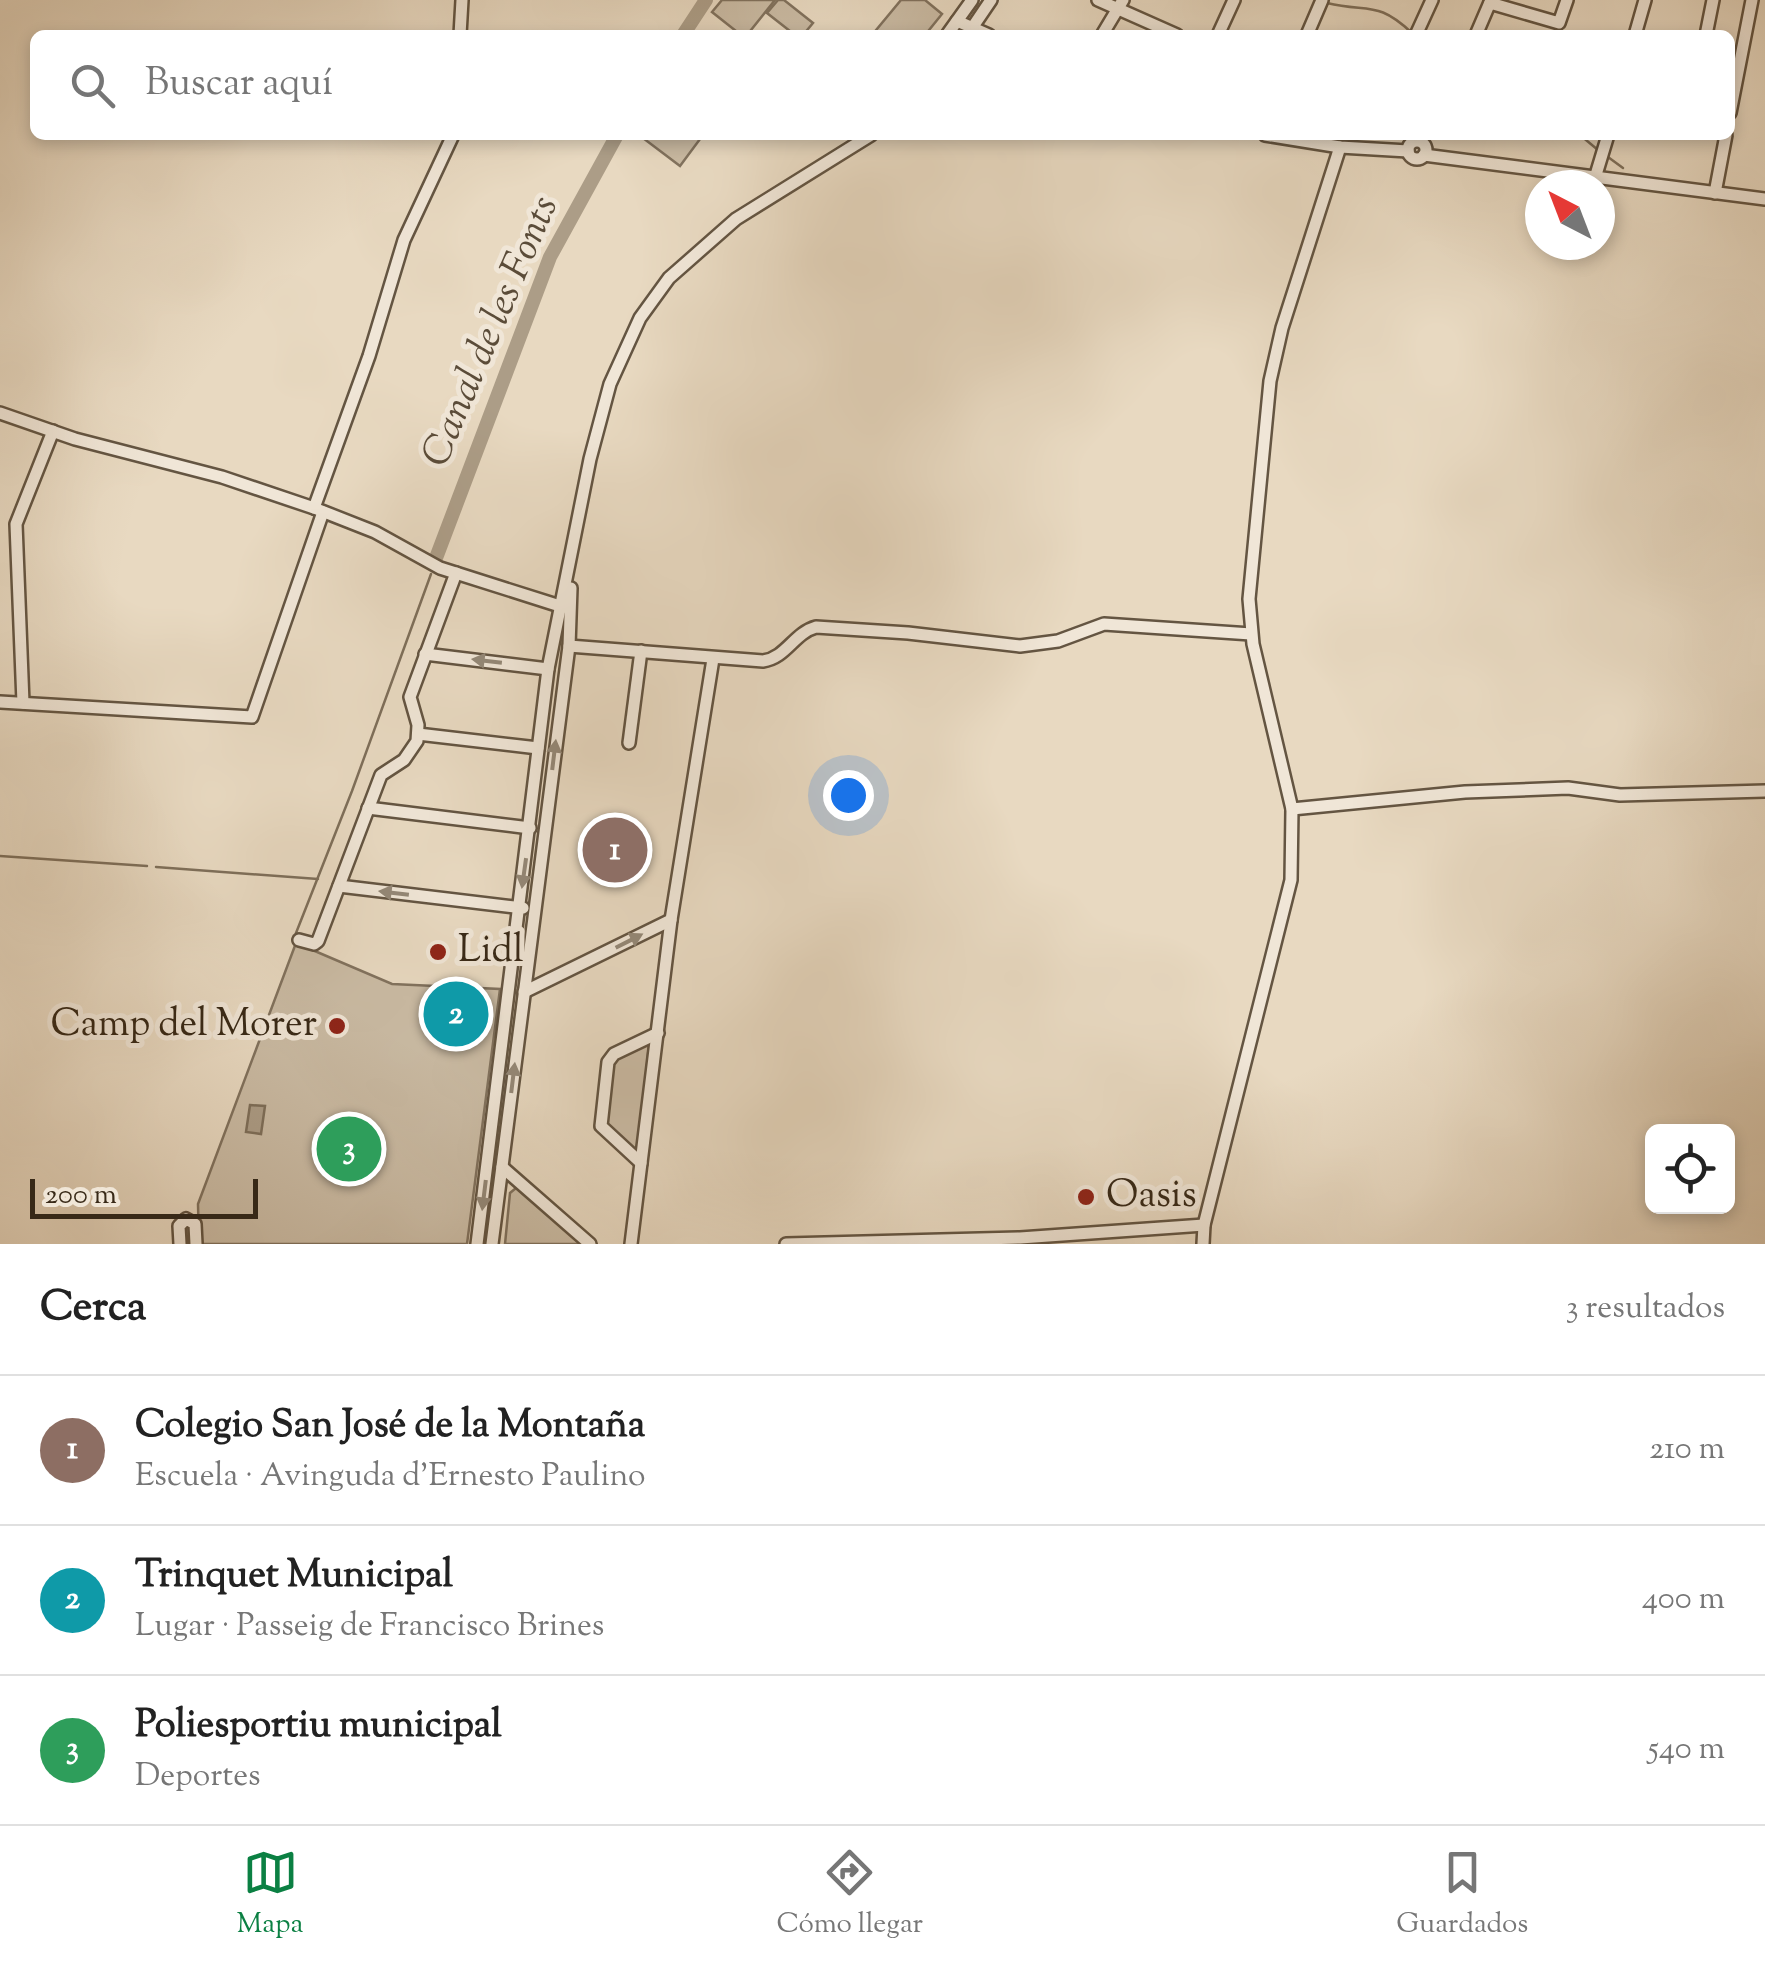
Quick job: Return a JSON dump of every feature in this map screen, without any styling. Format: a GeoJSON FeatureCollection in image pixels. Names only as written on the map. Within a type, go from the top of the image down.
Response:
{"type":"FeatureCollection","features":[{"type":"Feature","properties":{"kind":"street"},"geometry":{"type":"LineString","coordinates":[[460,30],[462,0]]}},
{"type":"Feature","properties":{"kind":"street"},"geometry":{"type":"LineString","coordinates":[[950,30],[972,0]]}},
{"type":"Feature","properties":{"kind":"street"},"geometry":{"type":"LineString","coordinates":[[972,28],[991,0]]}},
{"type":"Feature","properties":{"kind":"street"},"geometry":{"type":"LineString","coordinates":[[1098,0],[1120,4],[1169,30]]}},
{"type":"Feature","properties":{"kind":"street"},"geometry":{"type":"LineString","coordinates":[[1220,30],[1234,0]]}},
{"type":"Feature","properties":{"kind":"street"},"geometry":{"type":"LineString","coordinates":[[1309,30],[1322,0]]}},
{"type":"Feature","properties":{"kind":"street"},"geometry":{"type":"LineString","coordinates":[[1418,30],[1432,0]]}},
{"type":"Feature","properties":{"kind":"street"},"geometry":{"type":"LineString","coordinates":[[1478,30],[1490,2],[1559,23],[1567,0]]}},
{"type":"Feature","properties":{"kind":"street"},"geometry":{"type":"LineString","coordinates":[[1636,30],[1645,0]]}},
{"type":"Feature","properties":{"kind":"street"},"geometry":{"type":"LineString","coordinates":[[1707,30],[1713,0]]}},
{"type":"Feature","properties":{"kind":"street"},"geometry":{"type":"LineString","coordinates":[[1735,87],[1751,2],[1765,5]]}},
{"type":"Feature","properties":{"kind":"street"},"geometry":{"type":"LineString","coordinates":[[1105,30],[1120,4]]}},
{"type":"Feature","properties":{"kind":"street"},"geometry":{"type":"LineString","coordinates":[[957,20],[977,30]]}},
{"type":"Feature","properties":{"kind":"street"},"geometry":{"type":"LineString","coordinates":[[0,702],[255,716],[411,220],[451,140]]}},
{"type":"Feature","properties":{"kind":"street"},"geometry":{"type":"LineString","coordinates":[[478,1244],[548,668],[564,641],[561,605],[590,459],[610,384],[631,334],[659,289],[736,220],[863,140]]}},
{"type":"Feature","properties":{"kind":"street"},"geometry":{"type":"LineString","coordinates":[[1296,140],[1340,147],[1371,142],[1408,151],[1416,159],[1424,155],[1536,170]]}},
{"type":"Feature","properties":{"kind":"street"},"geometry":{"type":"LineString","coordinates":[[1408,151],[1416,140]]}},
{"type":"Feature","properties":{"kind":"street"},"geometry":{"type":"LineString","coordinates":[[1422,140],[1424,155]]}},
{"type":"Feature","properties":{"kind":"street"},"geometry":{"type":"LineString","coordinates":[[1598,170],[1607,140]]}},
{"type":"Feature","properties":{"kind":"street"},"geometry":{"type":"LineString","coordinates":[[1715,192],[1725,140]]}},
{"type":"Feature","properties":{"kind":"street"},"geometry":{"type":"LineString","coordinates":[[1203,1244],[1204,1225],[1291,880],[1292,809],[1251,634],[1251,575],[1270,382],[1282,328],[1340,147]]}},
{"type":"Feature","properties":{"kind":"street"},"geometry":{"type":"LineString","coordinates":[[1615,180],[1765,199]]}},
{"type":"Feature","properties":{"kind":"street"},"geometry":{"type":"LineString","coordinates":[[0,412],[135,456],[222,477],[319,510],[375,532],[434,565],[561,605]]}},
{"type":"Feature","properties":{"kind":"street"},"geometry":{"type":"LineString","coordinates":[[23,703],[16,524],[53,431]]}},
{"type":"Feature","properties":{"kind":"street"},"geometry":{"type":"LineString","coordinates":[[492,1244],[576,534]]}},
{"type":"Feature","properties":{"kind":"street"},"geometry":{"type":"LineString","coordinates":[[299,940],[314,944],[318,941],[381,775],[408,756],[418,734],[416,714],[409,700],[456,573]]}},
{"type":"Feature","properties":{"kind":"street"},"geometry":{"type":"LineString","coordinates":[[564,641],[713,658],[771,660],[806,630],[816,627],[924,634],[1020,646],[1067,638],[1104,624],[1251,634]]}},
{"type":"Feature","properties":{"kind":"street"},"geometry":{"type":"LineString","coordinates":[[629,743],[641,651]]}},
{"type":"Feature","properties":{"kind":"street"},"geometry":{"type":"LineString","coordinates":[[426,654],[548,668]]}},
{"type":"Feature","properties":{"kind":"street"},"geometry":{"type":"LineString","coordinates":[[631,1244],[671,920],[713,658]]}},
{"type":"Feature","properties":{"kind":"street"},"geometry":{"type":"LineString","coordinates":[[418,734],[538,748]]}},
{"type":"Feature","properties":{"kind":"street"},"geometry":{"type":"LineString","coordinates":[[1292,809],[1484,791],[1568,788],[1620,795],[1765,791]]}},
{"type":"Feature","properties":{"kind":"street"},"geometry":{"type":"LineString","coordinates":[[368,808],[530,828]]}},
{"type":"Feature","properties":{"kind":"street"},"geometry":{"type":"LineString","coordinates":[[339,886],[519,908],[528,914],[528,958]]}},
{"type":"Feature","properties":{"kind":"street"},"geometry":{"type":"LineString","coordinates":[[524,992],[671,920]]}},
{"type":"Feature","properties":{"kind":"street"},"geometry":{"type":"LineString","coordinates":[[641,1162],[600,1126],[606,1077],[611,1056],[658,1033]]}},
{"type":"Feature","properties":{"kind":"street"},"geometry":{"type":"LineString","coordinates":[[502,1167],[590,1244]]}},
{"type":"Feature","properties":{"kind":"street"},"geometry":{"type":"LineString","coordinates":[[180,1244],[179,1226],[186,1220],[195,1224],[196,1244]]}},
{"type":"Feature","properties":{"kind":"street"},"geometry":{"type":"LineString","coordinates":[[786,1244],[1020,1238],[1204,1225]]}},
{"type":"Feature","properties":{"kind":"shaded area"},"geometry":{"type":"Polygon","coordinates":[[[722,0],[775,0],[751,30],[735,30],[712,12],[722,0]]]}},
{"type":"Feature","properties":{"kind":"shaded area"},"geometry":{"type":"Polygon","coordinates":[[[778,0],[784,0],[813,23],[807,30],[789,30],[767,13],[778,0]]]}},
{"type":"Feature","properties":{"kind":"shaded area"},"geometry":{"type":"Polygon","coordinates":[[[901,0],[925,0],[942,14],[929,30],[876,30],[901,0]]]}},
{"type":"Feature","properties":{"kind":"shaded area"},"geometry":{"type":"Polygon","coordinates":[[[646,140],[699,140],[680,166],[646,140]]]}},
{"type":"Feature","properties":{"kind":"shaded area"},"geometry":{"type":"Polygon","coordinates":[[[296,943],[392,984],[500,989],[467,1244],[199,1244],[198,1204],[296,943]]]}},
{"type":"Feature","properties":{"kind":"shaded area"},"geometry":{"type":"Polygon","coordinates":[[[649,1044],[639,1146],[633,1150],[603,1125],[611,1060],[649,1044]]]}},
{"type":"Feature","properties":{"kind":"shaded area"},"geometry":{"type":"Polygon","coordinates":[[[250,1105],[265,1106],[261,1134],[246,1132],[250,1105]]]}},
{"type":"Feature","properties":{"kind":"shaded area"},"geometry":{"type":"Polygon","coordinates":[[[516,1188],[582,1244],[505,1244],[510,1193],[516,1188]]]}},
{"type":"Feature","properties":{"kind":"waterway","name":"Canal de les Fonts"},"geometry":{"type":"LineString","coordinates":[[686,30],[706,0]]}},
{"type":"Feature","properties":{"kind":"waterway"},"geometry":{"type":"LineString","coordinates":[[1327,3],[1372,9],[1408,30]]}},
{"type":"Feature","properties":{"kind":"waterway","name":"Canal de les Fonts"},"geometry":{"type":"LineString","coordinates":[[436,558],[550,257],[614,140]]}},
{"type":"Feature","properties":{"kind":"waterway"},"geometry":{"type":"LineString","coordinates":[[1586,140],[1598,150]]}},
{"type":"Feature","properties":{"kind":"waterway"},"geometry":{"type":"LineString","coordinates":[[1608,157],[1623,168]]}},
{"type":"Feature","properties":{"kind":"waterway","name":"Canal de les Fonts"},"geometry":{"type":"LineString","coordinates":[[296,933],[431,574]]}},
{"type":"Feature","properties":{"kind":"waterway"},"geometry":{"type":"LineString","coordinates":[[0,856],[147,866]]}},
{"type":"Feature","properties":{"kind":"waterway"},"geometry":{"type":"LineString","coordinates":[[156,867],[318,879]]}},
{"type":"Feature","properties":{"kind":"place","name":"Colegio San José de la Montaña"},"geometry":{"type":"Point","coordinates":[615,850]}},
{"type":"Feature","properties":{"kind":"place","name":"Lidl"},"geometry":{"type":"Point","coordinates":[438,952]}},
{"type":"Feature","properties":{"kind":"place","name":"Trinquet Municipal"},"geometry":{"type":"Point","coordinates":[456,1014]}},
{"type":"Feature","properties":{"kind":"place","name":"Camp del Morer"},"geometry":{"type":"Point","coordinates":[337,1026]}},
{"type":"Feature","properties":{"kind":"place","name":"Poliesportiu municipal"},"geometry":{"type":"Point","coordinates":[349,1149]}},
{"type":"Feature","properties":{"kind":"place","name":"Oasis"},"geometry":{"type":"Point","coordinates":[1086,1197]}}]}
